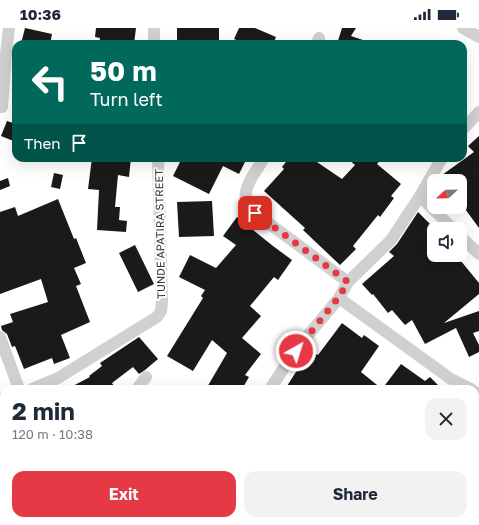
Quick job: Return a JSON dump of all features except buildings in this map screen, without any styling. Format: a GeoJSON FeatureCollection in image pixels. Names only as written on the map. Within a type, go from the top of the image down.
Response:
{"type":"FeatureCollection","features":[{"type":"Feature","properties":{"kind":"street"},"geometry":{"type":"LineString","coordinates":[[2,107],[9,28]]}},
{"type":"Feature","properties":{"kind":"street"},"geometry":{"type":"LineString","coordinates":[[154,28],[154,40]]}},
{"type":"Feature","properties":{"kind":"street"},"geometry":{"type":"LineString","coordinates":[[463,28],[479,37]]}},
{"type":"Feature","properties":{"kind":"street"},"geometry":{"type":"LineString","coordinates":[[467,125],[479,112]]}},
{"type":"Feature","properties":{"kind":"street","name":"TUNDE APATIRA STREET"},"geometry":{"type":"LineString","coordinates":[[41,385],[65,374],[157,317],[161,311],[158,162]]}},
{"type":"Feature","properties":{"kind":"street"},"geometry":{"type":"LineString","coordinates":[[262,162],[249,181],[246,198],[255,213],[348,282]]}},
{"type":"Feature","properties":{"kind":"street"},"geometry":{"type":"LineString","coordinates":[[273,385],[296,351],[338,298],[348,282],[391,240],[420,196],[440,162]]}},
{"type":"Feature","properties":{"kind":"street"},"geometry":{"type":"LineString","coordinates":[[420,196],[446,222]]}},
{"type":"Feature","properties":{"kind":"street"},"geometry":{"type":"LineString","coordinates":[[467,243],[479,254]]}},
{"type":"Feature","properties":{"kind":"street"},"geometry":{"type":"LineString","coordinates":[[338,298],[451,379],[463,385]]}},
{"type":"Feature","properties":{"kind":"street"},"geometry":{"type":"LineString","coordinates":[[0,337],[18,385]]}},
{"type":"Feature","properties":{"kind":"street"},"geometry":{"type":"LineString","coordinates":[[140,385],[146,377]]}},
{"type":"Feature","properties":{"kind":"route"},"geometry":{"type":"LineString","coordinates":[[255,213],[348,282],[338,298],[296,351]]}}]}
